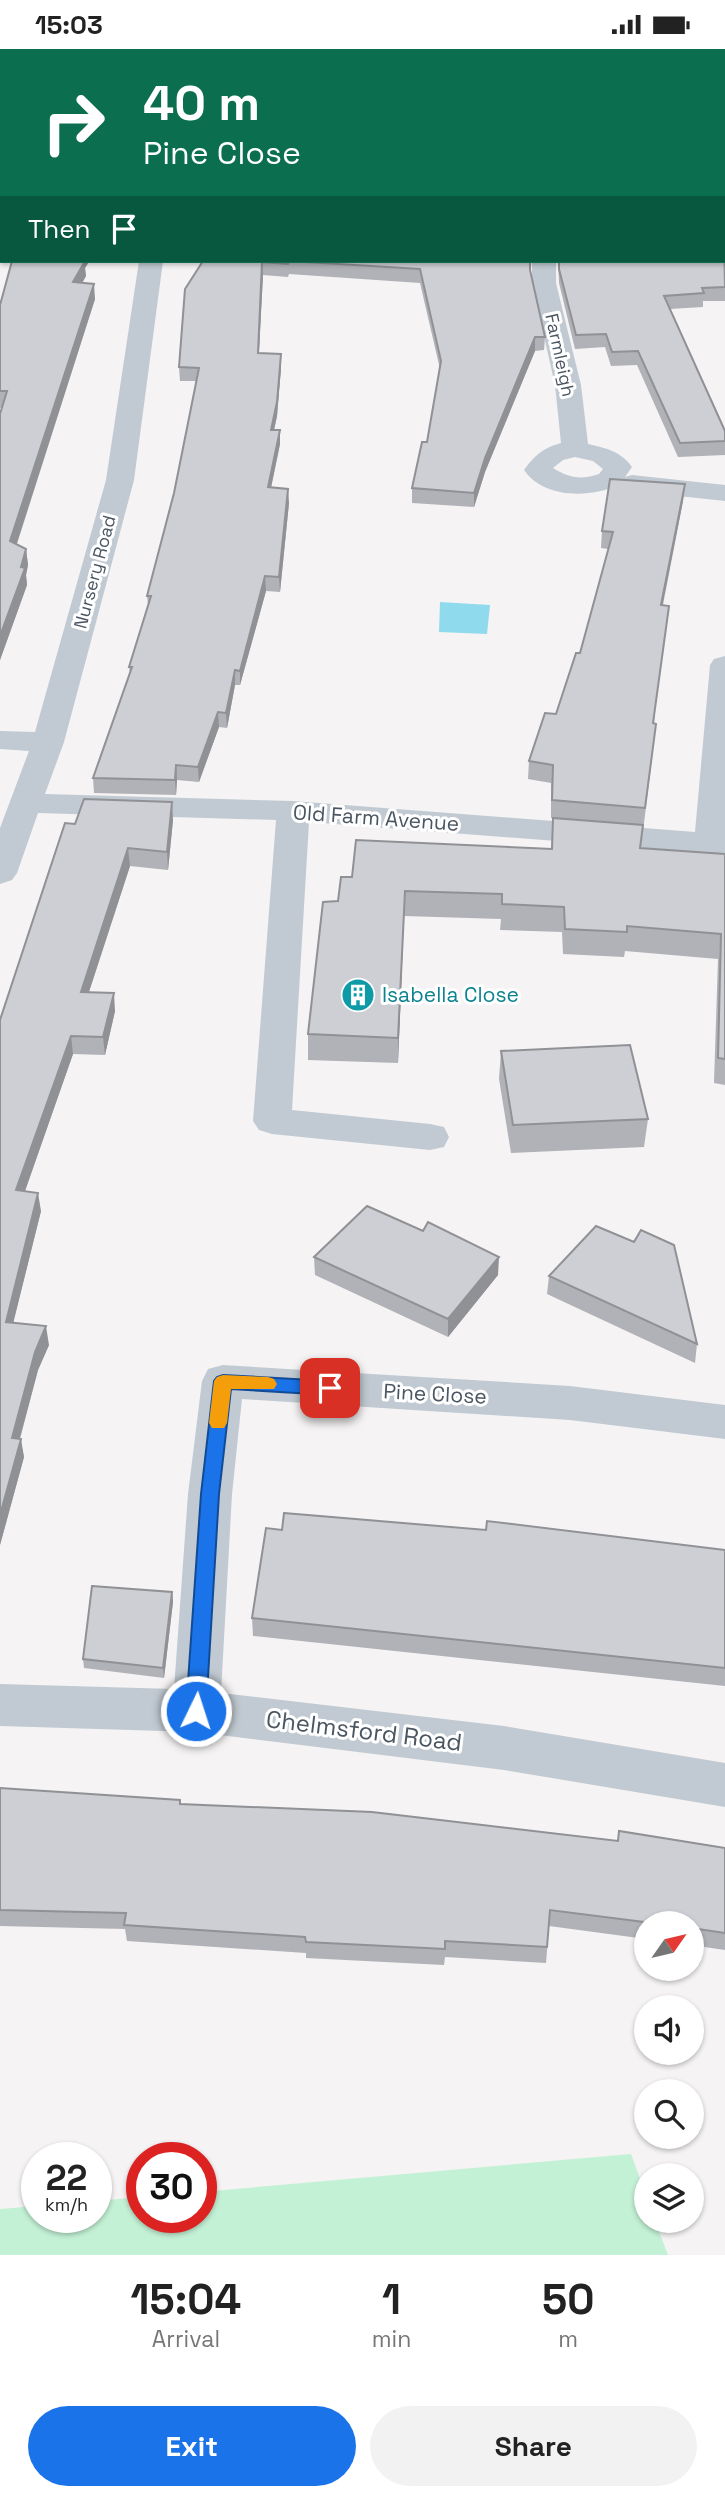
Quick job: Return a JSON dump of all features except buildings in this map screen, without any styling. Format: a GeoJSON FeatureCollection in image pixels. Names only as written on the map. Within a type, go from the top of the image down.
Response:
{"type":"FeatureCollection","features":[{"type":"Feature","properties":{"kind":"street","name":"Nursery Road"},"geometry":{"type":"LineString","coordinates":[[0,873],[48,742],[120,480],[151,263]]}},
{"type":"Feature","properties":{"kind":"street","name":"Farmleigh"},"geometry":{"type":"LineString","coordinates":[[544,263],[544,283],[568,385],[575,449]]}},
{"type":"Feature","properties":{"kind":"street"},"geometry":{"type":"LineString","coordinates":[[609,480],[618,467],[602,455],[575,449],[561,450],[545,459],[538,470],[556,482],[584,488],[609,480],[725,493]]}},
{"type":"Feature","properties":{"kind":"street"},"geometry":{"type":"LineString","coordinates":[[718,844],[725,664]]}},
{"type":"Feature","properties":{"kind":"street"},"geometry":{"type":"LineString","coordinates":[[0,740],[48,742]]}},
{"type":"Feature","properties":{"kind":"street","name":"Old Farm Avenue"},"geometry":{"type":"LineString","coordinates":[[27,803],[293,811],[718,844]]}},
{"type":"Feature","properties":{"kind":"street"},"geometry":{"type":"LineString","coordinates":[[293,811],[272,1121],[430,1137]]}},
{"type":"Feature","properties":{"kind":"street","name":"Pine Close"},"geometry":{"type":"LineString","coordinates":[[196,1711],[210,1494],[223,1381],[570,1403],[725,1422]]}},
{"type":"Feature","properties":{"kind":"street","name":"Chelmsford Road"},"geometry":{"type":"LineString","coordinates":[[0,1706],[196,1711],[504,1748],[725,1785]]}},
{"type":"Feature","properties":{"kind":"green space"},"geometry":{"type":"Polygon","coordinates":[[[631,2154],[634,2163],[634,2233],[660,2233],[668,2255],[0,2255],[0,2209],[21,2207],[21,2233],[112,2233],[112,2200],[126,2198],[126,2233],[217,2233],[217,2191],[631,2154]]]}},
{"type":"Feature","properties":{"kind":"water"},"geometry":{"type":"Polygon","coordinates":[[[440,602],[490,605],[487,634],[439,632],[440,602]]]}},
{"type":"Feature","properties":{"kind":"slow traffic"},"geometry":{"type":"LineString","coordinates":[[218,1423],[223,1381],[268,1384]]}},
{"type":"Feature","properties":{"kind":"place","name":"Isabella Close"},"geometry":{"type":"Point","coordinates":[358,995]}},
{"type":"Feature","properties":{"kind":"route"},"geometry":{"type":"LineString","coordinates":[[196,1711],[210,1494],[223,1381],[330,1388]]}}]}
